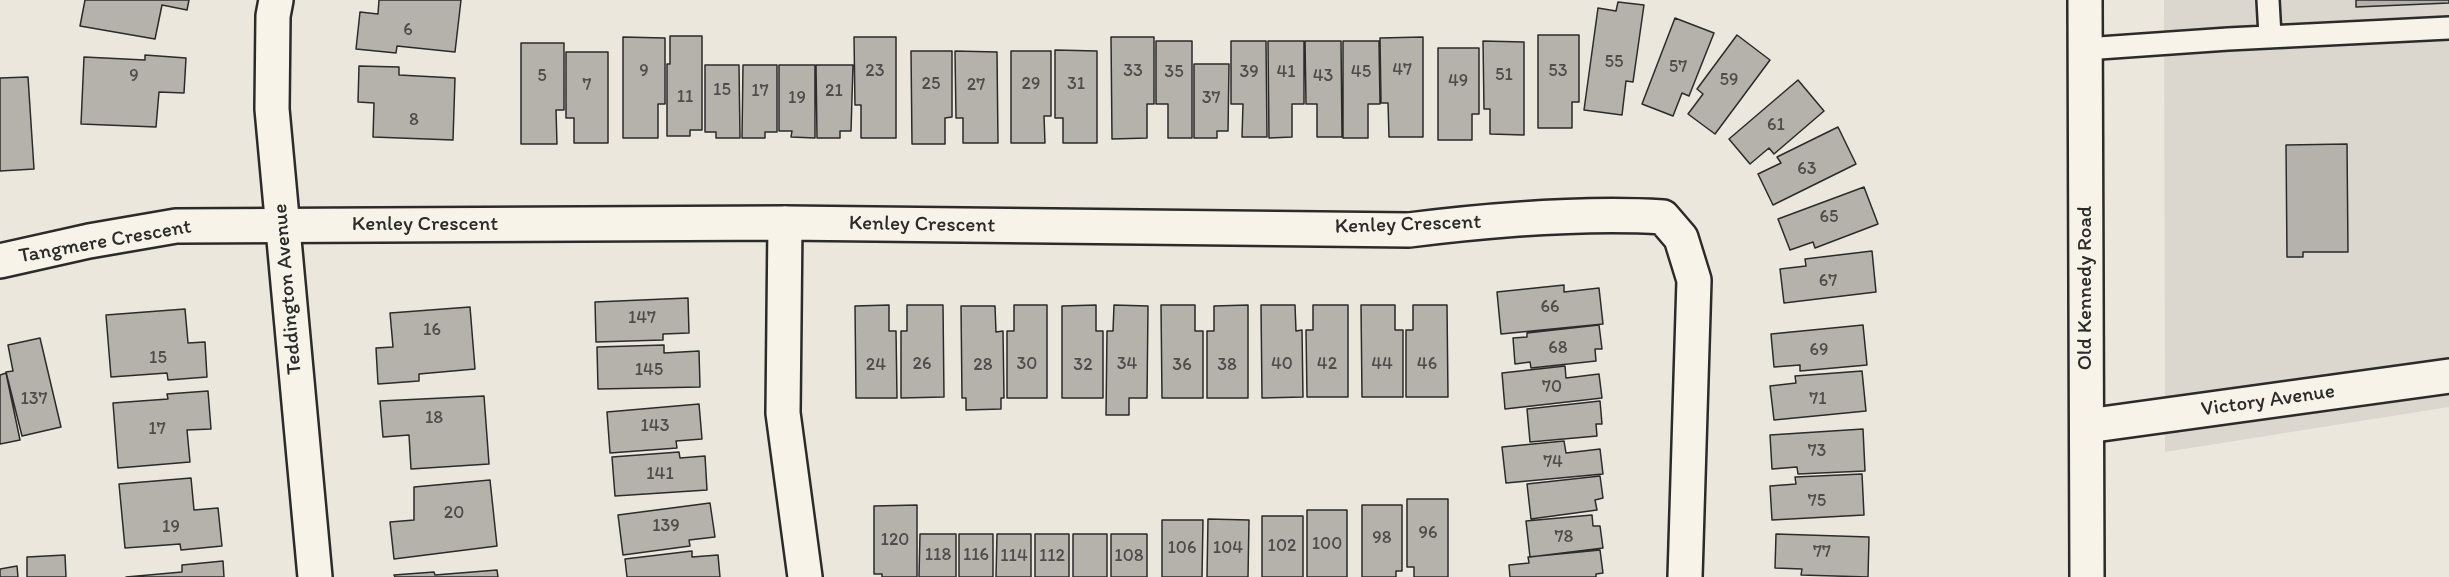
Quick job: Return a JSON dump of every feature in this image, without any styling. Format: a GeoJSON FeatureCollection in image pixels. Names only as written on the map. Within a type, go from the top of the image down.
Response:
{"type":"FeatureCollection","features":[{"type":"Feature","properties":{"kind":"street","name":"Teddington Avenue"},"geometry":{"type":"LineString","coordinates":[[276,0],[273,16],[272,110],[315,577]]}},
{"type":"Feature","properties":{"kind":"street","name":"Old Kennedy Road"},"geometry":{"type":"LineString","coordinates":[[2085,0],[2087,577]]}},
{"type":"Feature","properties":{"kind":"street","name":"Kenley Crescent"},"geometry":{"type":"LineString","coordinates":[[282,226],[785,223],[1409,230],[1460,224],[1624,215],[1663,217],[1681,238],[1694,280],[1685,577]]}},
{"type":"Feature","properties":{"kind":"street"},"geometry":{"type":"LineString","coordinates":[[785,223],[783,413],[805,577]]}},
{"type":"Feature","properties":{"kind":"street","name":"Tangmere Crescent"},"geometry":{"type":"LineString","coordinates":[[0,261],[89,241],[176,226],[282,226]]}},
{"type":"Feature","properties":{"kind":"street","name":"Victory Avenue"},"geometry":{"type":"LineString","coordinates":[[2087,426],[2449,376]]}},
{"type":"Feature","properties":{"kind":"lane"},"geometry":{"type":"LineString","coordinates":[[2268,0],[2270,36]]}},
{"type":"Feature","properties":{"kind":"lane"},"geometry":{"type":"LineString","coordinates":[[2085,49],[2270,36],[2449,28]]}},
{"type":"Feature","properties":{"kind":"shaded area"},"geometry":{"type":"Polygon","coordinates":[[[2164,0],[2449,0],[2449,407],[2165,452],[2164,0]]]}},
{"type":"Feature","properties":{"kind":"building"},"geometry":{"type":"Polygon","coordinates":[[[85,0],[189,0],[187,10],[162,5],[155,39],[80,26],[85,0]]]}},
{"type":"Feature","properties":{"kind":"building"},"geometry":{"type":"Polygon","coordinates":[[[379,0],[461,0],[455,52],[397,46],[396,53],[356,49],[360,12],[378,14],[379,0]]]}},
{"type":"Feature","properties":{"kind":"building"},"geometry":{"type":"Polygon","coordinates":[[[2356,0],[2449,0],[2449,3],[2356,7],[2356,0]]]}},
{"type":"Feature","properties":{"kind":"building"},"geometry":{"type":"Polygon","coordinates":[[[1618,2],[1644,5],[1633,82],[1626,81],[1622,115],[1584,110],[1598,8],[1616,11],[1618,2]]]}},
{"type":"Feature","properties":{"kind":"building"},"geometry":{"type":"Polygon","coordinates":[[[1675,18],[1714,33],[1689,96],[1682,93],[1673,116],[1642,104],[1675,18]]]}},
{"type":"Feature","properties":{"kind":"building"},"geometry":{"type":"Polygon","coordinates":[[[1538,35],[1579,35],[1579,102],[1572,102],[1572,128],[1538,128],[1538,35]]]}},
{"type":"Feature","properties":{"kind":"building"},"geometry":{"type":"Polygon","coordinates":[[[1737,35],[1770,60],[1715,134],[1688,114],[1703,94],[1697,89],[1737,35]]]}},
{"type":"Feature","properties":{"kind":"building"},"geometry":{"type":"Polygon","coordinates":[[[670,36],[702,36],[702,130],[690,130],[690,136],[667,136],[667,64],[670,64],[670,36]]]}},
{"type":"Feature","properties":{"kind":"building"},"geometry":{"type":"Polygon","coordinates":[[[623,37],[665,38],[665,104],[658,104],[658,138],[623,138],[623,37]]]}},
{"type":"Feature","properties":{"kind":"building"},"geometry":{"type":"Polygon","coordinates":[[[854,37],[896,37],[896,138],[861,138],[861,105],[855,105],[854,37]]]}},
{"type":"Feature","properties":{"kind":"building"},"geometry":{"type":"Polygon","coordinates":[[[1111,37],[1154,37],[1154,104],[1147,104],[1147,138],[1112,139],[1111,37]]]}},
{"type":"Feature","properties":{"kind":"building"},"geometry":{"type":"Polygon","coordinates":[[[1423,37],[1423,137],[1389,137],[1388,103],[1381,103],[1380,38],[1423,37]]]}},
{"type":"Feature","properties":{"kind":"building"},"geometry":{"type":"Polygon","coordinates":[[[1156,41],[1192,41],[1192,138],[1168,138],[1168,104],[1156,104],[1156,41]]]}},
{"type":"Feature","properties":{"kind":"building"},"geometry":{"type":"Polygon","coordinates":[[[1231,41],[1266,41],[1267,137],[1242,137],[1243,104],[1231,104],[1231,41]]]}},
{"type":"Feature","properties":{"kind":"building"},"geometry":{"type":"Polygon","coordinates":[[[1268,41],[1304,41],[1304,104],[1292,104],[1292,137],[1269,138],[1268,41]]]}},
{"type":"Feature","properties":{"kind":"building"},"geometry":{"type":"Polygon","coordinates":[[[1305,41],[1341,41],[1342,137],[1317,137],[1317,104],[1306,104],[1305,41]]]}},
{"type":"Feature","properties":{"kind":"building"},"geometry":{"type":"Polygon","coordinates":[[[1343,41],[1379,41],[1380,104],[1368,104],[1368,138],[1343,138],[1343,41]]]}},
{"type":"Feature","properties":{"kind":"building"},"geometry":{"type":"Polygon","coordinates":[[[1483,41],[1524,42],[1524,135],[1490,134],[1490,109],[1484,109],[1483,41]]]}},
{"type":"Feature","properties":{"kind":"building"},"geometry":{"type":"Polygon","coordinates":[[[521,43],[564,43],[564,110],[556,110],[557,144],[521,144],[521,43]]]}},
{"type":"Feature","properties":{"kind":"building"},"geometry":{"type":"Polygon","coordinates":[[[1438,48],[1479,48],[1479,114],[1472,114],[1472,140],[1438,140],[1438,48]]]}},
{"type":"Feature","properties":{"kind":"building"},"geometry":{"type":"Polygon","coordinates":[[[1055,50],[1097,51],[1097,143],[1063,143],[1063,118],[1055,118],[1055,50]]]}},
{"type":"Feature","properties":{"kind":"building"},"geometry":{"type":"Polygon","coordinates":[[[911,51],[952,51],[952,117],[945,118],[945,144],[912,144],[911,51]]]}},
{"type":"Feature","properties":{"kind":"building"},"geometry":{"type":"Polygon","coordinates":[[[955,51],[997,52],[998,143],[963,143],[963,118],[956,118],[955,51]]]}},
{"type":"Feature","properties":{"kind":"building"},"geometry":{"type":"Polygon","coordinates":[[[1011,51],[1051,51],[1051,116],[1044,116],[1045,143],[1011,143],[1011,51]]]}},
{"type":"Feature","properties":{"kind":"building"},"geometry":{"type":"Polygon","coordinates":[[[566,52],[608,52],[608,143],[574,143],[574,118],[566,118],[566,52]]]}},
{"type":"Feature","properties":{"kind":"building"},"geometry":{"type":"Polygon","coordinates":[[[145,55],[186,58],[184,93],[159,92],[156,127],[81,124],[84,57],[145,60],[145,55]]]}},
{"type":"Feature","properties":{"kind":"building"},"geometry":{"type":"Polygon","coordinates":[[[1194,64],[1229,64],[1228,131],[1217,131],[1217,138],[1194,138],[1194,64]]]}},
{"type":"Feature","properties":{"kind":"building"},"geometry":{"type":"Polygon","coordinates":[[[705,65],[739,65],[740,138],[716,138],[716,132],[705,132],[705,65]]]}},
{"type":"Feature","properties":{"kind":"building"},"geometry":{"type":"Polygon","coordinates":[[[743,65],[777,65],[777,132],[765,132],[765,138],[742,138],[743,65]]]}},
{"type":"Feature","properties":{"kind":"building"},"geometry":{"type":"Polygon","coordinates":[[[779,65],[815,65],[815,138],[791,137],[792,131],[779,131],[779,65]]]}},
{"type":"Feature","properties":{"kind":"building"},"geometry":{"type":"Polygon","coordinates":[[[816,65],[853,65],[851,131],[840,131],[840,138],[817,138],[816,65]]]}},
{"type":"Feature","properties":{"kind":"building"},"geometry":{"type":"Polygon","coordinates":[[[359,66],[399,67],[399,75],[455,78],[453,140],[373,137],[374,103],[358,102],[359,66]]]}},
{"type":"Feature","properties":{"kind":"building"},"geometry":{"type":"Polygon","coordinates":[[[28,77],[34,169],[0,171],[0,78],[28,77]]]}},
{"type":"Feature","properties":{"kind":"building"},"geometry":{"type":"Polygon","coordinates":[[[1798,80],[1824,111],[1774,154],[1769,148],[1750,164],[1729,139],[1798,80]]]}},
{"type":"Feature","properties":{"kind":"building"},"geometry":{"type":"Polygon","coordinates":[[[1838,127],[1856,164],[1773,205],[1758,174],[1781,163],[1777,157],[1838,127]]]}},
{"type":"Feature","properties":{"kind":"building"},"geometry":{"type":"Polygon","coordinates":[[[2347,144],[2348,252],[2303,252],[2303,257],[2287,257],[2286,145],[2347,144]]]}},
{"type":"Feature","properties":{"kind":"building"},"geometry":{"type":"Polygon","coordinates":[[[1864,187],[1878,224],[1815,248],[1813,242],[1790,250],[1778,219],[1864,187]]]}},
{"type":"Feature","properties":{"kind":"building"},"geometry":{"type":"Polygon","coordinates":[[[1872,251],[1876,292],[1784,303],[1780,269],[1806,266],[1805,259],[1872,251]]]}},
{"type":"Feature","properties":{"kind":"building"},"geometry":{"type":"Polygon","coordinates":[[[1564,285],[1564,292],[1599,288],[1603,324],[1501,334],[1497,292],[1564,285]]]}},
{"type":"Feature","properties":{"kind":"building"},"geometry":{"type":"Polygon","coordinates":[[[688,298],[689,333],[663,334],[663,340],[596,342],[595,302],[688,298]]]}},
{"type":"Feature","properties":{"kind":"building"},"geometry":{"type":"Polygon","coordinates":[[[889,305],[889,331],[896,331],[897,398],[856,398],[855,306],[889,305]]]}},
{"type":"Feature","properties":{"kind":"building"},"geometry":{"type":"Polygon","coordinates":[[[907,305],[943,305],[944,397],[901,398],[901,331],[907,331],[907,305]]]}},
{"type":"Feature","properties":{"kind":"building"},"geometry":{"type":"Polygon","coordinates":[[[1014,305],[1047,305],[1047,398],[1007,398],[1007,331],[1014,331],[1014,305]]]}},
{"type":"Feature","properties":{"kind":"building"},"geometry":{"type":"Polygon","coordinates":[[[1096,305],[1096,331],[1103,331],[1103,398],[1062,398],[1062,306],[1096,305]]]}},
{"type":"Feature","properties":{"kind":"building"},"geometry":{"type":"Polygon","coordinates":[[[1114,305],[1148,306],[1147,398],[1129,398],[1129,415],[1106,415],[1107,331],[1113,331],[1114,305]]]}},
{"type":"Feature","properties":{"kind":"building"},"geometry":{"type":"Polygon","coordinates":[[[1161,305],[1195,305],[1195,331],[1203,331],[1203,398],[1162,398],[1161,305]]]}},
{"type":"Feature","properties":{"kind":"building"},"geometry":{"type":"Polygon","coordinates":[[[1248,305],[1248,398],[1207,398],[1207,331],[1214,331],[1214,306],[1248,305]]]}},
{"type":"Feature","properties":{"kind":"building"},"geometry":{"type":"Polygon","coordinates":[[[1261,305],[1295,305],[1296,331],[1302,330],[1303,397],[1262,398],[1261,305]]]}},
{"type":"Feature","properties":{"kind":"building"},"geometry":{"type":"Polygon","coordinates":[[[1313,305],[1348,305],[1348,397],[1307,397],[1306,330],[1313,330],[1313,305]]]}},
{"type":"Feature","properties":{"kind":"building"},"geometry":{"type":"Polygon","coordinates":[[[1361,305],[1395,305],[1395,330],[1403,330],[1403,397],[1362,397],[1361,305]]]}},
{"type":"Feature","properties":{"kind":"building"},"geometry":{"type":"Polygon","coordinates":[[[1413,305],[1447,305],[1448,397],[1406,397],[1406,330],[1413,330],[1413,305]]]}},
{"type":"Feature","properties":{"kind":"building"},"geometry":{"type":"Polygon","coordinates":[[[961,306],[995,306],[996,332],[1003,331],[1004,398],[1001,398],[1001,409],[966,410],[966,398],[962,398],[961,306]]]}},
{"type":"Feature","properties":{"kind":"building"},"geometry":{"type":"Polygon","coordinates":[[[470,307],[475,369],[419,374],[419,381],[378,384],[376,348],[393,347],[390,313],[470,307]]]}},
{"type":"Feature","properties":{"kind":"building"},"geometry":{"type":"Polygon","coordinates":[[[185,309],[188,343],[205,342],[207,377],[168,380],[167,373],[111,377],[106,315],[185,309]]]}},
{"type":"Feature","properties":{"kind":"building"},"geometry":{"type":"Polygon","coordinates":[[[1599,325],[1602,349],[1595,349],[1596,361],[1531,368],[1530,362],[1515,364],[1513,338],[1527,337],[1527,333],[1599,325]]]}},
{"type":"Feature","properties":{"kind":"building"},"geometry":{"type":"Polygon","coordinates":[[[1863,325],[1867,365],[1800,371],[1800,365],[1774,367],[1771,334],[1863,325]]]}},
{"type":"Feature","properties":{"kind":"building"},"geometry":{"type":"Polygon","coordinates":[[[40,338],[61,427],[22,436],[6,372],[13,371],[8,345],[40,338]]]}},
{"type":"Feature","properties":{"kind":"building"},"geometry":{"type":"Polygon","coordinates":[[[664,345],[664,353],[699,351],[700,387],[598,389],[597,347],[664,345]]]}},
{"type":"Feature","properties":{"kind":"building"},"geometry":{"type":"Polygon","coordinates":[[[1565,366],[1566,378],[1599,374],[1602,398],[1505,409],[1502,373],[1565,366]]]}},
{"type":"Feature","properties":{"kind":"building"},"geometry":{"type":"Polygon","coordinates":[[[1862,371],[1866,411],[1774,420],[1770,386],[1796,383],[1795,376],[1862,371]]]}},
{"type":"Feature","properties":{"kind":"building"},"geometry":{"type":"Polygon","coordinates":[[[6,373],[20,440],[0,444],[0,375],[6,373]]]}},
{"type":"Feature","properties":{"kind":"building"},"geometry":{"type":"Polygon","coordinates":[[[208,391],[211,429],[187,430],[190,462],[118,468],[113,403],[168,399],[167,394],[208,391]]]}},
{"type":"Feature","properties":{"kind":"building"},"geometry":{"type":"Polygon","coordinates":[[[484,396],[489,464],[411,469],[409,435],[383,437],[380,401],[484,396]]]}},
{"type":"Feature","properties":{"kind":"building"},"geometry":{"type":"Polygon","coordinates":[[[1600,401],[1602,424],[1596,424],[1597,436],[1530,442],[1527,409],[1600,401]]]}},
{"type":"Feature","properties":{"kind":"building"},"geometry":{"type":"Polygon","coordinates":[[[699,404],[702,439],[676,441],[677,448],[610,453],[607,412],[699,404]]]}},
{"type":"Feature","properties":{"kind":"building"},"geometry":{"type":"Polygon","coordinates":[[[1863,429],[1865,471],[1798,474],[1797,467],[1772,469],[1770,435],[1863,429]]]}},
{"type":"Feature","properties":{"kind":"building"},"geometry":{"type":"Polygon","coordinates":[[[1564,441],[1566,453],[1600,449],[1603,474],[1506,483],[1502,447],[1564,441]]]}},
{"type":"Feature","properties":{"kind":"building"},"geometry":{"type":"Polygon","coordinates":[[[679,452],[680,458],[705,456],[707,490],[615,496],[612,457],[679,452]]]}},
{"type":"Feature","properties":{"kind":"building"},"geometry":{"type":"Polygon","coordinates":[[[1862,474],[1864,515],[1772,520],[1770,486],[1796,484],[1795,477],[1862,474]]]}},
{"type":"Feature","properties":{"kind":"building"},"geometry":{"type":"Polygon","coordinates":[[[1600,476],[1603,498],[1595,500],[1597,510],[1531,519],[1527,484],[1600,476]]]}},
{"type":"Feature","properties":{"kind":"building"},"geometry":{"type":"Polygon","coordinates":[[[191,478],[194,510],[218,508],[222,546],[181,550],[180,544],[125,548],[119,484],[191,478]]]}},
{"type":"Feature","properties":{"kind":"building"},"geometry":{"type":"Polygon","coordinates":[[[490,480],[497,546],[394,559],[390,522],[414,520],[414,487],[490,480]]]}},
{"type":"Feature","properties":{"kind":"building"},"geometry":{"type":"Polygon","coordinates":[[[1407,499],[1448,499],[1448,577],[1414,577],[1414,567],[1407,567],[1407,499]]]}},
{"type":"Feature","properties":{"kind":"building"},"geometry":{"type":"Polygon","coordinates":[[[710,503],[715,537],[689,540],[690,546],[623,555],[618,515],[710,503]]]}},
{"type":"Feature","properties":{"kind":"building"},"geometry":{"type":"Polygon","coordinates":[[[917,505],[917,577],[882,577],[882,574],[874,574],[874,506],[917,505]]]}},
{"type":"Feature","properties":{"kind":"building"},"geometry":{"type":"Polygon","coordinates":[[[1362,505],[1402,505],[1402,571],[1396,571],[1396,577],[1362,577],[1362,505]]]}},
{"type":"Feature","properties":{"kind":"building"},"geometry":{"type":"Polygon","coordinates":[[[1307,510],[1347,510],[1347,577],[1307,577],[1307,510]]]}},
{"type":"Feature","properties":{"kind":"building"},"geometry":{"type":"Polygon","coordinates":[[[1592,515],[1593,526],[1600,526],[1603,548],[1530,557],[1526,521],[1592,515]]]}},
{"type":"Feature","properties":{"kind":"building"},"geometry":{"type":"Polygon","coordinates":[[[1262,516],[1303,516],[1303,577],[1262,577],[1262,516]]]}},
{"type":"Feature","properties":{"kind":"building"},"geometry":{"type":"Polygon","coordinates":[[[1208,519],[1249,520],[1248,577],[1207,577],[1208,519]]]}},
{"type":"Feature","properties":{"kind":"building"},"geometry":{"type":"Polygon","coordinates":[[[1162,520],[1203,520],[1202,577],[1162,577],[1162,520]]]}},
{"type":"Feature","properties":{"kind":"building"},"geometry":{"type":"Polygon","coordinates":[[[920,534],[956,534],[956,577],[919,577],[920,534]]]}},
{"type":"Feature","properties":{"kind":"building"},"geometry":{"type":"Polygon","coordinates":[[[959,534],[993,534],[993,577],[959,577],[959,534]]]}},
{"type":"Feature","properties":{"kind":"building"},"geometry":{"type":"Polygon","coordinates":[[[997,534],[1031,534],[1031,577],[996,577],[997,534]]]}},
{"type":"Feature","properties":{"kind":"building"},"geometry":{"type":"Polygon","coordinates":[[[1035,534],[1069,534],[1069,577],[1035,577],[1035,534]]]}},
{"type":"Feature","properties":{"kind":"building"},"geometry":{"type":"Polygon","coordinates":[[[1073,534],[1107,534],[1107,577],[1073,577],[1073,534]]]}},
{"type":"Feature","properties":{"kind":"building"},"geometry":{"type":"Polygon","coordinates":[[[1111,534],[1147,534],[1147,577],[1111,577],[1111,534]]]}},
{"type":"Feature","properties":{"kind":"building"},"geometry":{"type":"Polygon","coordinates":[[[1776,534],[1869,537],[1868,577],[1801,575],[1802,569],[1775,568],[1776,534]]]}},
{"type":"Feature","properties":{"kind":"building"},"geometry":{"type":"Polygon","coordinates":[[[1600,550],[1603,573],[1596,574],[1596,577],[1510,577],[1509,565],[1529,563],[1528,557],[1600,550]]]}},
{"type":"Feature","properties":{"kind":"building"},"geometry":{"type":"Polygon","coordinates":[[[692,551],[692,557],[718,555],[720,577],[627,577],[625,559],[692,551]]]}},
{"type":"Feature","properties":{"kind":"building"},"geometry":{"type":"Polygon","coordinates":[[[65,555],[66,577],[27,577],[27,557],[65,555]]]}},
{"type":"Feature","properties":{"kind":"building"},"geometry":{"type":"Polygon","coordinates":[[[223,561],[224,577],[126,577],[182,572],[182,565],[223,561]]]}},
{"type":"Feature","properties":{"kind":"building"},"geometry":{"type":"Polygon","coordinates":[[[17,566],[18,577],[0,577],[0,569],[17,566]]]}},
{"type":"Feature","properties":{"kind":"building"},"geometry":{"type":"Polygon","coordinates":[[[497,570],[498,577],[395,577],[394,575],[434,572],[435,575],[497,570]]]}}]}
